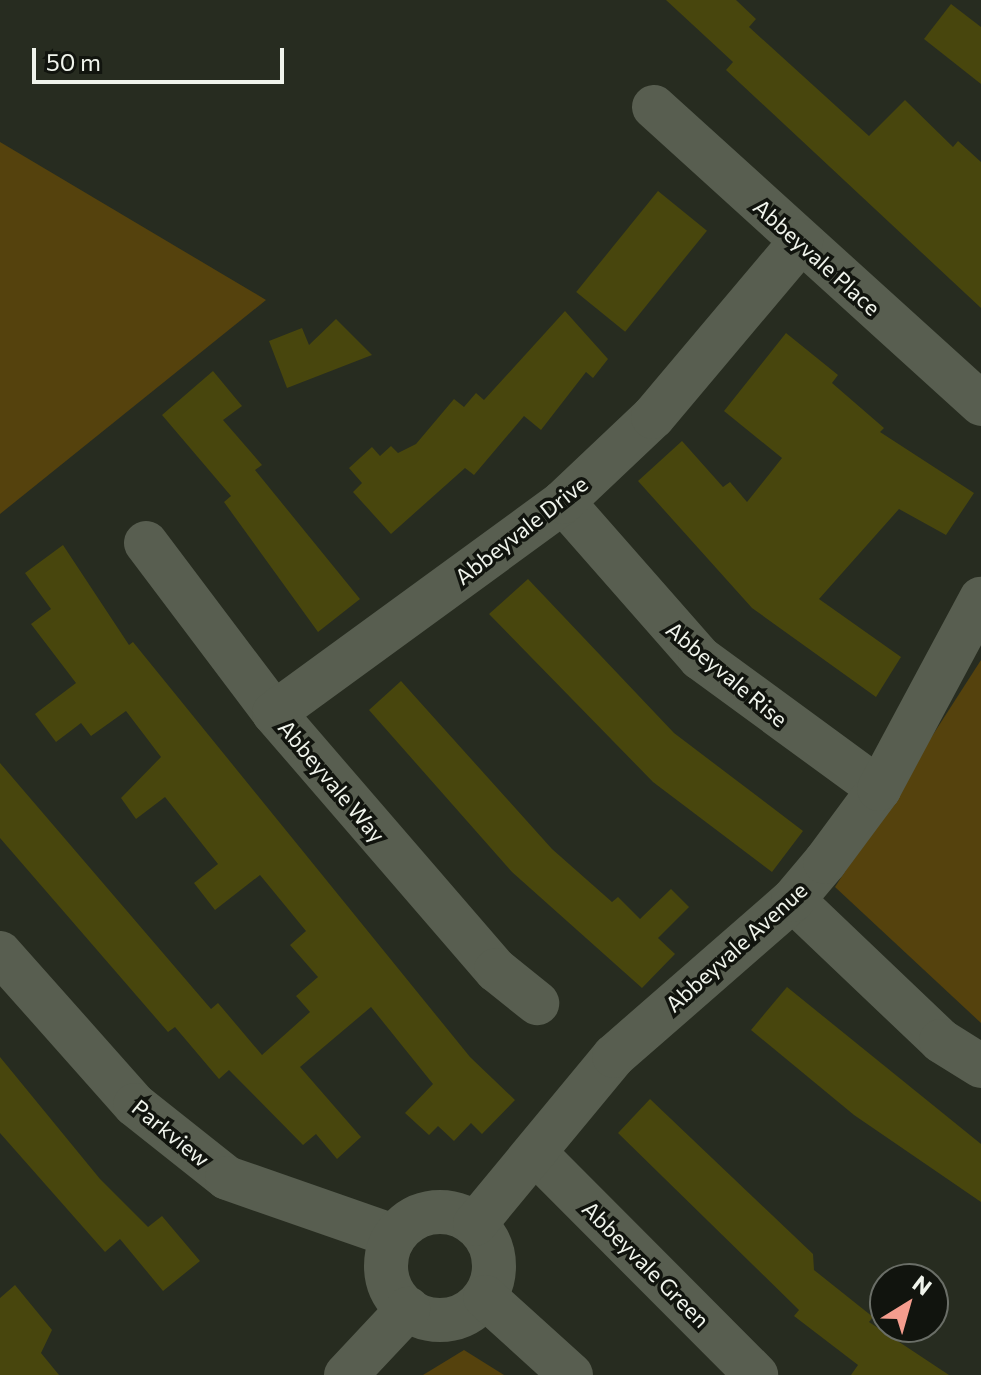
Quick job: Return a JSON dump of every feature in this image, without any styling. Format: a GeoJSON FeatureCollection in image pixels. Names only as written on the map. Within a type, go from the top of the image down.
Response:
{"type":"FeatureCollection","features":[{"type":"Feature","properties":{"kind":"street","name":"Abbeyvale Place"},"geometry":{"type":"LineString","coordinates":[[654,107],[981,404]]}},
{"type":"Feature","properties":{"kind":"street","name":"Abbeyvale Drive"},"geometry":{"type":"LineString","coordinates":[[274,713],[563,502],[653,417],[801,241]]}},
{"type":"Feature","properties":{"kind":"street","name":"Abbeyvale Rise"},"geometry":{"type":"LineString","coordinates":[[563,502],[700,658],[879,789]]}},
{"type":"Feature","properties":{"kind":"street","name":"Abbeyvale Way"},"geometry":{"type":"LineString","coordinates":[[146,543],[274,713],[496,970],[537,1003]]}},
{"type":"Feature","properties":{"kind":"street","name":"Abbeyvale Avenue"},"geometry":{"type":"LineString","coordinates":[[475,1224],[614,1056],[793,900],[879,789],[981,599]]}},
{"type":"Feature","properties":{"kind":"street"},"geometry":{"type":"LineString","coordinates":[[793,900],[941,1041],[981,1066]]}},
{"type":"Feature","properties":{"kind":"street","name":"Parkview"},"geometry":{"type":"LineString","coordinates":[[0,953],[135,1105],[227,1178],[394,1236]]}},
{"type":"Feature","properties":{"kind":"street","name":"Abbeyvale Green"},"geometry":{"type":"LineString","coordinates":[[536,1154],[756,1375]]}},
{"type":"Feature","properties":{"kind":"street"},"geometry":{"type":"LineString","coordinates":[[441,1211],[475,1224],[495,1267],[485,1297],[457,1318],[408,1309],[385,1267],[394,1236],[406,1222],[441,1211]]}},
{"type":"Feature","properties":{"kind":"street"},"geometry":{"type":"LineString","coordinates":[[485,1297],[571,1375]]}},
{"type":"Feature","properties":{"kind":"street"},"geometry":{"type":"LineString","coordinates":[[346,1375],[408,1309]]}},
{"type":"Feature","properties":{"kind":"shaded area"},"geometry":{"type":"Polygon","coordinates":[[[0,142],[266,300],[0,514],[0,142]]]}},
{"type":"Feature","properties":{"kind":"shaded area"},"geometry":{"type":"Polygon","coordinates":[[[981,660],[981,1023],[835,887],[981,660]]]}},
{"type":"Feature","properties":{"kind":"shaded area"},"geometry":{"type":"Polygon","coordinates":[[[464,1350],[504,1375],[423,1375],[464,1350]]]}},
{"type":"Feature","properties":{"kind":"building"},"geometry":{"type":"Polygon","coordinates":[[[666,0],[736,0],[756,19],[749,27],[869,136],[905,100],[953,147],[958,141],[981,162],[981,308],[726,70],[733,62],[666,0]]]}},
{"type":"Feature","properties":{"kind":"building"},"geometry":{"type":"Polygon","coordinates":[[[951,4],[981,27],[981,84],[924,39],[951,4]]]}},
{"type":"Feature","properties":{"kind":"building"},"geometry":{"type":"Polygon","coordinates":[[[658,191],[707,231],[625,332],[576,292],[658,191]]]}},
{"type":"Feature","properties":{"kind":"building"},"geometry":{"type":"Polygon","coordinates":[[[565,311],[608,359],[593,378],[586,372],[541,430],[524,416],[474,475],[465,468],[391,534],[353,492],[362,483],[349,468],[372,447],[380,456],[391,446],[398,453],[416,444],[454,399],[464,407],[476,393],[484,400],[565,311]]]}},
{"type":"Feature","properties":{"kind":"building"},"geometry":{"type":"Polygon","coordinates":[[[336,319],[372,355],[287,388],[269,341],[302,328],[309,345],[336,319]]]}},
{"type":"Feature","properties":{"kind":"building"},"geometry":{"type":"Polygon","coordinates":[[[786,333],[838,375],[832,383],[884,428],[880,432],[974,493],[946,535],[899,509],[819,599],[901,657],[876,697],[752,608],[638,481],[682,441],[723,487],[730,482],[747,502],[782,458],[724,411],[786,333]]]}},
{"type":"Feature","properties":{"kind":"building"},"geometry":{"type":"Polygon","coordinates":[[[213,371],[242,406],[223,420],[262,465],[255,470],[360,599],[318,632],[224,502],[231,496],[162,415],[213,371]]]}},
{"type":"Feature","properties":{"kind":"building"},"geometry":{"type":"Polygon","coordinates":[[[63,545],[129,645],[133,642],[470,1057],[515,1100],[482,1134],[471,1123],[454,1141],[438,1126],[429,1135],[405,1113],[433,1084],[371,1007],[300,1067],[361,1137],[337,1159],[316,1134],[303,1145],[229,1070],[219,1079],[175,1027],[168,1032],[0,838],[0,763],[211,1009],[218,1003],[262,1055],[310,1012],[296,996],[318,977],[290,945],[306,931],[260,875],[215,910],[194,883],[218,864],[165,797],[136,819],[121,798],[161,757],[126,711],[91,736],[81,723],[56,742],[35,714],[76,683],[31,624],[51,609],[25,573],[63,545]]]}},
{"type":"Feature","properties":{"kind":"building"},"geometry":{"type":"Polygon","coordinates":[[[528,579],[674,733],[803,831],[772,872],[653,782],[489,614],[528,579]]]}},
{"type":"Feature","properties":{"kind":"building"},"geometry":{"type":"Polygon","coordinates":[[[401,681],[552,849],[612,902],[618,897],[640,919],[671,889],[689,907],[658,938],[675,954],[642,988],[512,872],[369,710],[401,681]]]}},
{"type":"Feature","properties":{"kind":"building"},"geometry":{"type":"Polygon","coordinates":[[[787,987],[981,1144],[981,1202],[854,1115],[751,1030],[787,987]]]}},
{"type":"Feature","properties":{"kind":"building"},"geometry":{"type":"Polygon","coordinates":[[[0,1057],[100,1179],[148,1227],[162,1216],[200,1261],[163,1291],[120,1239],[105,1252],[0,1133],[0,1057]]]}},
{"type":"Feature","properties":{"kind":"building"},"geometry":{"type":"Polygon","coordinates":[[[650,1099],[813,1254],[814,1270],[869,1314],[869,1343],[901,1343],[949,1375],[851,1375],[858,1365],[794,1316],[799,1310],[618,1133],[650,1099]]]}},
{"type":"Feature","properties":{"kind":"building"},"geometry":{"type":"Polygon","coordinates":[[[15,1285],[52,1330],[41,1353],[59,1375],[0,1375],[0,1298],[15,1285]]]}}]}
